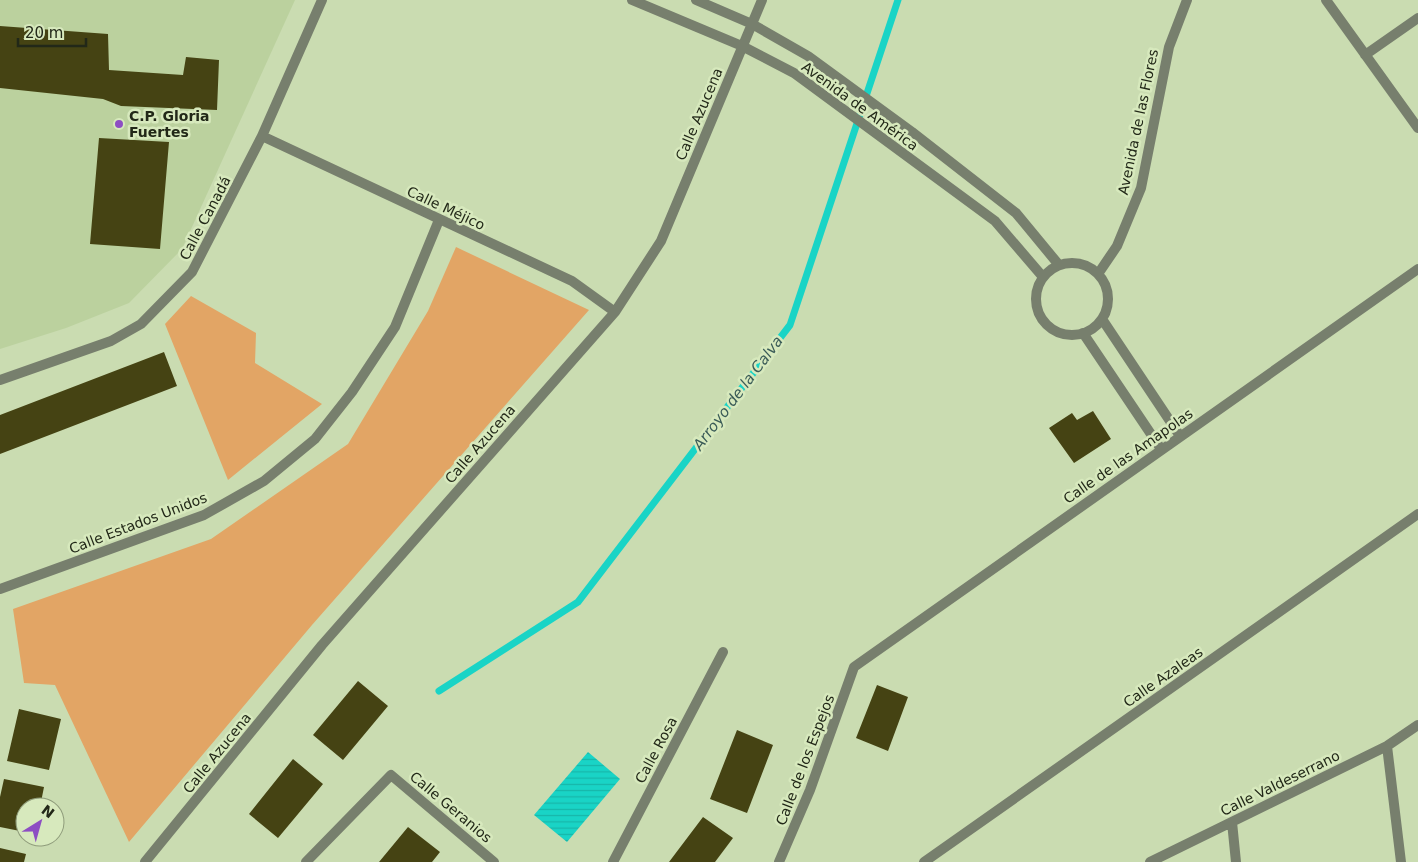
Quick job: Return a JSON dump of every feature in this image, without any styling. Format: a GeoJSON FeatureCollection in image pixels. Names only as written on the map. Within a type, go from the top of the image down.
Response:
{"type":"FeatureCollection","features":[{"type":"Feature","properties":{"kind":"street","name":"Calle Canadá"},"geometry":{"type":"LineString","coordinates":[[0,380],[111,341],[141,324],[168,299],[192,272],[262,136],[322,0]]}},
{"type":"Feature","properties":{"kind":"street","name":"Avenida de América"},"geometry":{"type":"LineString","coordinates":[[632,0],[742,46],[794,73],[995,221],[1043,276]]}},
{"type":"Feature","properties":{"kind":"street","name":"Avenida de América"},"geometry":{"type":"LineString","coordinates":[[696,0],[752,24],[808,56],[912,132],[1016,213],[1058,265]]}},
{"type":"Feature","properties":{"kind":"street","name":"Calle Azucena"},"geometry":{"type":"LineString","coordinates":[[145,862],[322,645],[615,312],[661,240],[762,0]]}},
{"type":"Feature","properties":{"kind":"street","name":"Avenida de las Flores"},"geometry":{"type":"LineString","coordinates":[[1098,274],[1117,246],[1141,188],[1169,47],[1187,0]]}},
{"type":"Feature","properties":{"kind":"street"},"geometry":{"type":"LineString","coordinates":[[1326,0],[1418,128]]}},
{"type":"Feature","properties":{"kind":"street"},"geometry":{"type":"LineString","coordinates":[[1365,55],[1418,18]]}},
{"type":"Feature","properties":{"kind":"street","name":"Calle Méjico"},"geometry":{"type":"LineString","coordinates":[[262,136],[572,281],[615,312]]}},
{"type":"Feature","properties":{"kind":"street","name":"Calle Estados Unidos"},"geometry":{"type":"LineString","coordinates":[[0,589],[204,515],[264,481],[315,439],[352,392],[394,327],[439,220]]}},
{"type":"Feature","properties":{"kind":"street"},"geometry":{"type":"LineString","coordinates":[[1080,263],[1098,274],[1105,284],[1108,296],[1107,308],[1102,319],[1093,328],[1083,333],[1059,333],[1049,327],[1041,318],[1036,308],[1036,295],[1043,276],[1058,265],[1080,263]]}},
{"type":"Feature","properties":{"kind":"street","name":"Calle de las Amapolas"},"geometry":{"type":"LineString","coordinates":[[854,667],[1418,269]]}},
{"type":"Feature","properties":{"kind":"street"},"geometry":{"type":"LineString","coordinates":[[1102,319],[1180,436]]}},
{"type":"Feature","properties":{"kind":"street"},"geometry":{"type":"LineString","coordinates":[[1083,333],[1161,449]]}},
{"type":"Feature","properties":{"kind":"street","name":"Calle Azaleas"},"geometry":{"type":"LineString","coordinates":[[924,862],[1418,514]]}},
{"type":"Feature","properties":{"kind":"street","name":"Calle Rosa"},"geometry":{"type":"LineString","coordinates":[[613,862],[723,652]]}},
{"type":"Feature","properties":{"kind":"street","name":"Calle de los Espejos"},"geometry":{"type":"LineString","coordinates":[[779,862],[810,790],[854,667]]}},
{"type":"Feature","properties":{"kind":"street","name":"Calle Valdeserrano"},"geometry":{"type":"LineString","coordinates":[[1150,862],[1387,746],[1418,725]]}},
{"type":"Feature","properties":{"kind":"street"},"geometry":{"type":"LineString","coordinates":[[1387,746],[1401,862]]}},
{"type":"Feature","properties":{"kind":"street","name":"Calle Geranios"},"geometry":{"type":"LineString","coordinates":[[306,862],[391,775],[494,862]]}},
{"type":"Feature","properties":{"kind":"street"},"geometry":{"type":"LineString","coordinates":[[1232,822],[1236,862]]}},
{"type":"Feature","properties":{"kind":"shaded area","name":"C.P. Gloria Fuertes"},"geometry":{"type":"Polygon","coordinates":[[[0,0],[295,0],[182,249],[129,303],[66,328],[0,349],[0,0]]]}},
{"type":"Feature","properties":{"kind":"shaded area"},"geometry":{"type":"Polygon","coordinates":[[[456,247],[589,310],[312,625],[129,842],[55,685],[24,683],[13,609],[211,539],[348,444],[428,311],[456,247]]]}},
{"type":"Feature","properties":{"kind":"shaded area"},"geometry":{"type":"Polygon","coordinates":[[[191,296],[256,333],[255,363],[322,404],[228,480],[165,324],[191,296]]]}},
{"type":"Feature","properties":{"kind":"water"},"geometry":{"type":"Polygon","coordinates":[[[588,752],[620,779],[567,842],[534,815],[588,752]]]}},
{"type":"Feature","properties":{"kind":"building"},"geometry":{"type":"Polygon","coordinates":[[[0,26],[108,34],[109,70],[183,75],[186,57],[219,60],[217,110],[121,106],[103,99],[0,88],[0,26]]]}},
{"type":"Feature","properties":{"kind":"building"},"geometry":{"type":"Polygon","coordinates":[[[99,138],[169,142],[160,249],[90,244],[99,138]]]}},
{"type":"Feature","properties":{"kind":"building"},"geometry":{"type":"Polygon","coordinates":[[[164,352],[177,386],[0,454],[0,415],[164,352]]]}},
{"type":"Feature","properties":{"kind":"building"},"geometry":{"type":"Polygon","coordinates":[[[1093,411],[1111,439],[1074,463],[1049,428],[1072,413],[1077,420],[1093,411]]]}},
{"type":"Feature","properties":{"kind":"building"},"geometry":{"type":"Polygon","coordinates":[[[358,681],[388,706],[343,760],[313,735],[358,681]]]}},
{"type":"Feature","properties":{"kind":"building"},"geometry":{"type":"Polygon","coordinates":[[[877,685],[908,697],[888,751],[856,738],[877,685]]]}},
{"type":"Feature","properties":{"kind":"building"},"geometry":{"type":"Polygon","coordinates":[[[19,709],[61,719],[49,770],[7,761],[19,709]]]}},
{"type":"Feature","properties":{"kind":"building"},"geometry":{"type":"Polygon","coordinates":[[[737,730],[773,745],[747,813],[710,799],[737,730]]]}},
{"type":"Feature","properties":{"kind":"building"},"geometry":{"type":"Polygon","coordinates":[[[293,759],[323,784],[278,838],[249,814],[293,759]]]}},
{"type":"Feature","properties":{"kind":"building"},"geometry":{"type":"Polygon","coordinates":[[[4,779],[44,787],[42,797],[15,797],[15,830],[0,827],[0,797],[4,779]]]}},
{"type":"Feature","properties":{"kind":"building"},"geometry":{"type":"Polygon","coordinates":[[[703,817],[733,838],[715,862],[669,862],[703,817]]]}},
{"type":"Feature","properties":{"kind":"building"},"geometry":{"type":"Polygon","coordinates":[[[408,827],[440,852],[432,862],[379,862],[408,827]]]}},
{"type":"Feature","properties":{"kind":"building"},"geometry":{"type":"Polygon","coordinates":[[[0,848],[26,854],[24,862],[0,862],[0,848]]]}},
{"type":"Feature","properties":{"kind":"waterway","name":"Arroyo de la Calva"},"geometry":{"type":"LineString","coordinates":[[439,691],[578,602],[790,325],[898,0]]}},
{"type":"Feature","properties":{"kind":"place","name":"C.P. Gloria Fuertes"},"geometry":{"type":"Point","coordinates":[119,124]}}]}
